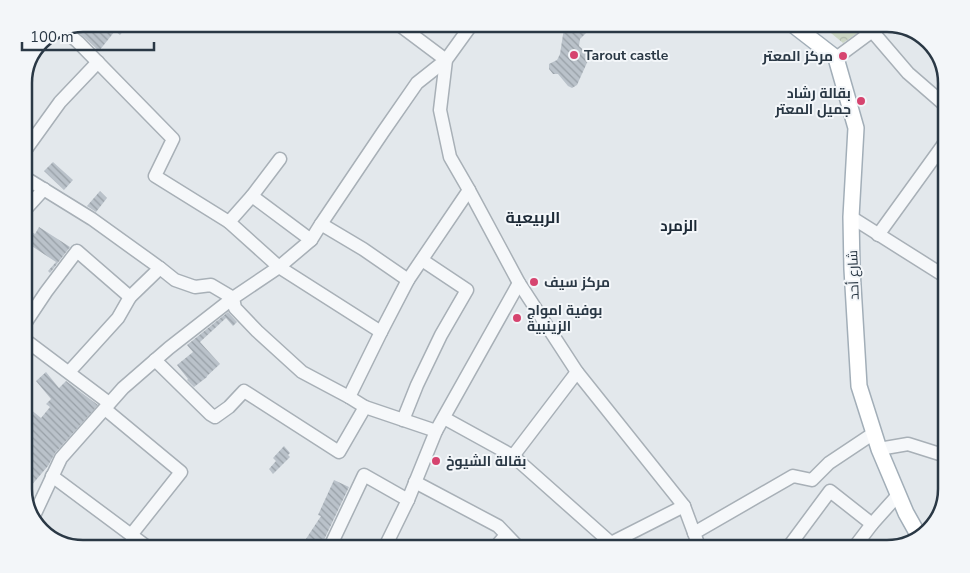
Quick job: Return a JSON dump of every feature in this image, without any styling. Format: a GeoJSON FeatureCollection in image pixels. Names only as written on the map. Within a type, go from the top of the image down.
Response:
{"type":"FeatureCollection","features":[{"type":"Feature","properties":{"kind":"main road"},"geometry":{"type":"LineString","coordinates":[[802,32],[836,58]]}},
{"type":"Feature","properties":{"kind":"main road","name":"شارع أحد"},"geometry":{"type":"LineString","coordinates":[[836,58],[856,128],[851,217],[859,386],[879,449],[906,513],[916,531]]}},
{"type":"Feature","properties":{"kind":"street"},"geometry":{"type":"LineString","coordinates":[[409,32],[446,60]]}},
{"type":"Feature","properties":{"kind":"street"},"geometry":{"type":"LineString","coordinates":[[37,510],[62,458],[123,388],[233,298],[279,268],[311,240],[417,83],[446,60],[466,32]]}},
{"type":"Feature","properties":{"kind":"street"},"geometry":{"type":"LineString","coordinates":[[836,58],[872,32]]}},
{"type":"Feature","properties":{"kind":"street"},"geometry":{"type":"LineString","coordinates":[[880,32],[908,73],[937,98]]}},
{"type":"Feature","properties":{"kind":"street"},"geometry":{"type":"LineString","coordinates":[[69,34],[173,140],[155,176],[229,222],[279,268],[381,332]]}},
{"type":"Feature","properties":{"kind":"street"},"geometry":{"type":"LineString","coordinates":[[446,60],[440,110],[450,157],[470,190],[519,283],[577,372],[684,506],[697,540]]}},
{"type":"Feature","properties":{"kind":"street"},"geometry":{"type":"LineString","coordinates":[[33,140],[60,102],[98,62]]}},
{"type":"Feature","properties":{"kind":"street"},"geometry":{"type":"LineString","coordinates":[[878,234],[937,153]]}},
{"type":"Feature","properties":{"kind":"street"},"geometry":{"type":"LineString","coordinates":[[229,222],[252,196],[280,159]]}},
{"type":"Feature","properties":{"kind":"street"},"geometry":{"type":"LineString","coordinates":[[33,183],[92,219],[175,280],[195,287],[211,285],[233,298],[235,308],[302,372],[365,407],[436,430]]}},
{"type":"Feature","properties":{"kind":"street"},"geometry":{"type":"LineString","coordinates":[[33,201],[44,189]]}},
{"type":"Feature","properties":{"kind":"street"},"geometry":{"type":"LineString","coordinates":[[349,397],[408,280],[470,190]]}},
{"type":"Feature","properties":{"kind":"street"},"geometry":{"type":"LineString","coordinates":[[252,196],[311,240]]}},
{"type":"Feature","properties":{"kind":"street"},"geometry":{"type":"LineString","coordinates":[[851,217],[937,272]]}},
{"type":"Feature","properties":{"kind":"street"},"geometry":{"type":"LineString","coordinates":[[321,224],[408,280]]}},
{"type":"Feature","properties":{"kind":"street"},"geometry":{"type":"LineString","coordinates":[[33,311],[77,251],[130,298]]}},
{"type":"Feature","properties":{"kind":"street"},"geometry":{"type":"LineString","coordinates":[[403,420],[417,385],[441,335],[467,290],[422,260]]}},
{"type":"Feature","properties":{"kind":"street"},"geometry":{"type":"LineString","coordinates":[[68,372],[118,318],[130,298],[160,268]]}},
{"type":"Feature","properties":{"kind":"street"},"geometry":{"type":"LineString","coordinates":[[388,540],[408,500],[436,430],[519,283]]}},
{"type":"Feature","properties":{"kind":"street"},"geometry":{"type":"LineString","coordinates":[[33,346],[68,372],[181,472],[131,535]]}},
{"type":"Feature","properties":{"kind":"street"},"geometry":{"type":"LineString","coordinates":[[155,360],[210,414],[216,417],[229,408],[244,391],[339,452],[365,407]]}},
{"type":"Feature","properties":{"kind":"street"},"geometry":{"type":"LineString","coordinates":[[513,456],[577,372]]}},
{"type":"Feature","properties":{"kind":"street"},"geometry":{"type":"LineString","coordinates":[[444,418],[513,456],[602,540]]}},
{"type":"Feature","properties":{"kind":"street"},"geometry":{"type":"LineString","coordinates":[[694,533],[794,476],[812,480],[829,464],[874,434]]}},
{"type":"Feature","properties":{"kind":"street"},"geometry":{"type":"LineString","coordinates":[[879,449],[908,444],[938,453]]}},
{"type":"Feature","properties":{"kind":"street"},"geometry":{"type":"LineString","coordinates":[[333,540],[364,475],[408,500]]}},
{"type":"Feature","properties":{"kind":"street"},"geometry":{"type":"LineString","coordinates":[[52,476],[138,540]]}},
{"type":"Feature","properties":{"kind":"street"},"geometry":{"type":"LineString","coordinates":[[816,476],[830,491],[872,524]]}},
{"type":"Feature","properties":{"kind":"street"},"geometry":{"type":"LineString","coordinates":[[415,482],[498,526],[511,540]]}},
{"type":"Feature","properties":{"kind":"street"},"geometry":{"type":"LineString","coordinates":[[795,540],[830,491]]}},
{"type":"Feature","properties":{"kind":"street"},"geometry":{"type":"LineString","coordinates":[[860,540],[898,495]]}},
{"type":"Feature","properties":{"kind":"street"},"geometry":{"type":"LineString","coordinates":[[619,540],[684,506]]}},
{"type":"Feature","properties":{"kind":"street"},"geometry":{"type":"LineString","coordinates":[[502,540],[506,535]]}},
{"type":"Feature","properties":{"kind":"green space"},"geometry":{"type":"Polygon","coordinates":[[[830,32],[859,32],[843,43],[830,32]]]}},
{"type":"Feature","properties":{"kind":"building"},"geometry":{"type":"Polygon","coordinates":[[[79,32],[114,32],[99,51],[79,32]]]}},
{"type":"Feature","properties":{"kind":"building","name":"Tarout castle"},"geometry":{"type":"Polygon","coordinates":[[[563,32],[587,32],[580,39],[579,46],[590,56],[577,85],[572,88],[558,74],[553,74],[549,69],[549,64],[557,60],[560,54],[563,32]]]}},
{"type":"Feature","properties":{"kind":"building"},"geometry":{"type":"Polygon","coordinates":[[[53,162],[73,180],[64,190],[44,171],[53,162]]]}},
{"type":"Feature","properties":{"kind":"building"},"geometry":{"type":"Polygon","coordinates":[[[100,191],[107,198],[96,212],[87,206],[100,191]]]}},
{"type":"Feature","properties":{"kind":"building"},"geometry":{"type":"Polygon","coordinates":[[[39,227],[70,247],[50,273],[48,271],[56,262],[33,247],[33,233],[35,234],[39,227]]]}},
{"type":"Feature","properties":{"kind":"building"},"geometry":{"type":"Polygon","coordinates":[[[228,312],[237,322],[233,326],[226,318],[200,342],[220,364],[194,387],[177,365],[193,352],[187,345],[228,312]]]}},
{"type":"Feature","properties":{"kind":"building"},"geometry":{"type":"Polygon","coordinates":[[[46,372],[59,388],[66,381],[98,405],[55,453],[48,466],[33,484],[33,411],[41,418],[50,407],[46,404],[51,399],[36,381],[46,372]]]}},
{"type":"Feature","properties":{"kind":"building"},"geometry":{"type":"Polygon","coordinates":[[[284,446],[290,453],[288,455],[290,457],[273,474],[269,469],[276,461],[273,458],[284,446]]]}},
{"type":"Feature","properties":{"kind":"building"},"geometry":{"type":"Polygon","coordinates":[[[334,480],[349,487],[324,540],[305,540],[321,516],[318,515],[334,480]]]}},
{"type":"Feature","properties":{"kind":"place","name":"Tarout castle"},"geometry":{"type":"Point","coordinates":[574,55]}},
{"type":"Feature","properties":{"kind":"place","name":"مركز المعتر"},"geometry":{"type":"Point","coordinates":[843,56]}},
{"type":"Feature","properties":{"kind":"place","name":"بقالة رشاد جميل المعتر"},"geometry":{"type":"Point","coordinates":[861,101]}},
{"type":"Feature","properties":{"kind":"place","name":"مركز سيف"},"geometry":{"type":"Point","coordinates":[534,282]}},
{"type":"Feature","properties":{"kind":"place","name":"بوفية امواج الزينبية"},"geometry":{"type":"Point","coordinates":[517,318]}},
{"type":"Feature","properties":{"kind":"place","name":"بقالة الشيوخ"},"geometry":{"type":"Point","coordinates":[436,461]}},
{"type":"Feature","properties":{"kind":"district","name":"الربيعية"},"geometry":{"type":"Point","coordinates":[533,217]}},
{"type":"Feature","properties":{"kind":"district","name":"الزمرد"},"geometry":{"type":"Point","coordinates":[679,226]}}]}
